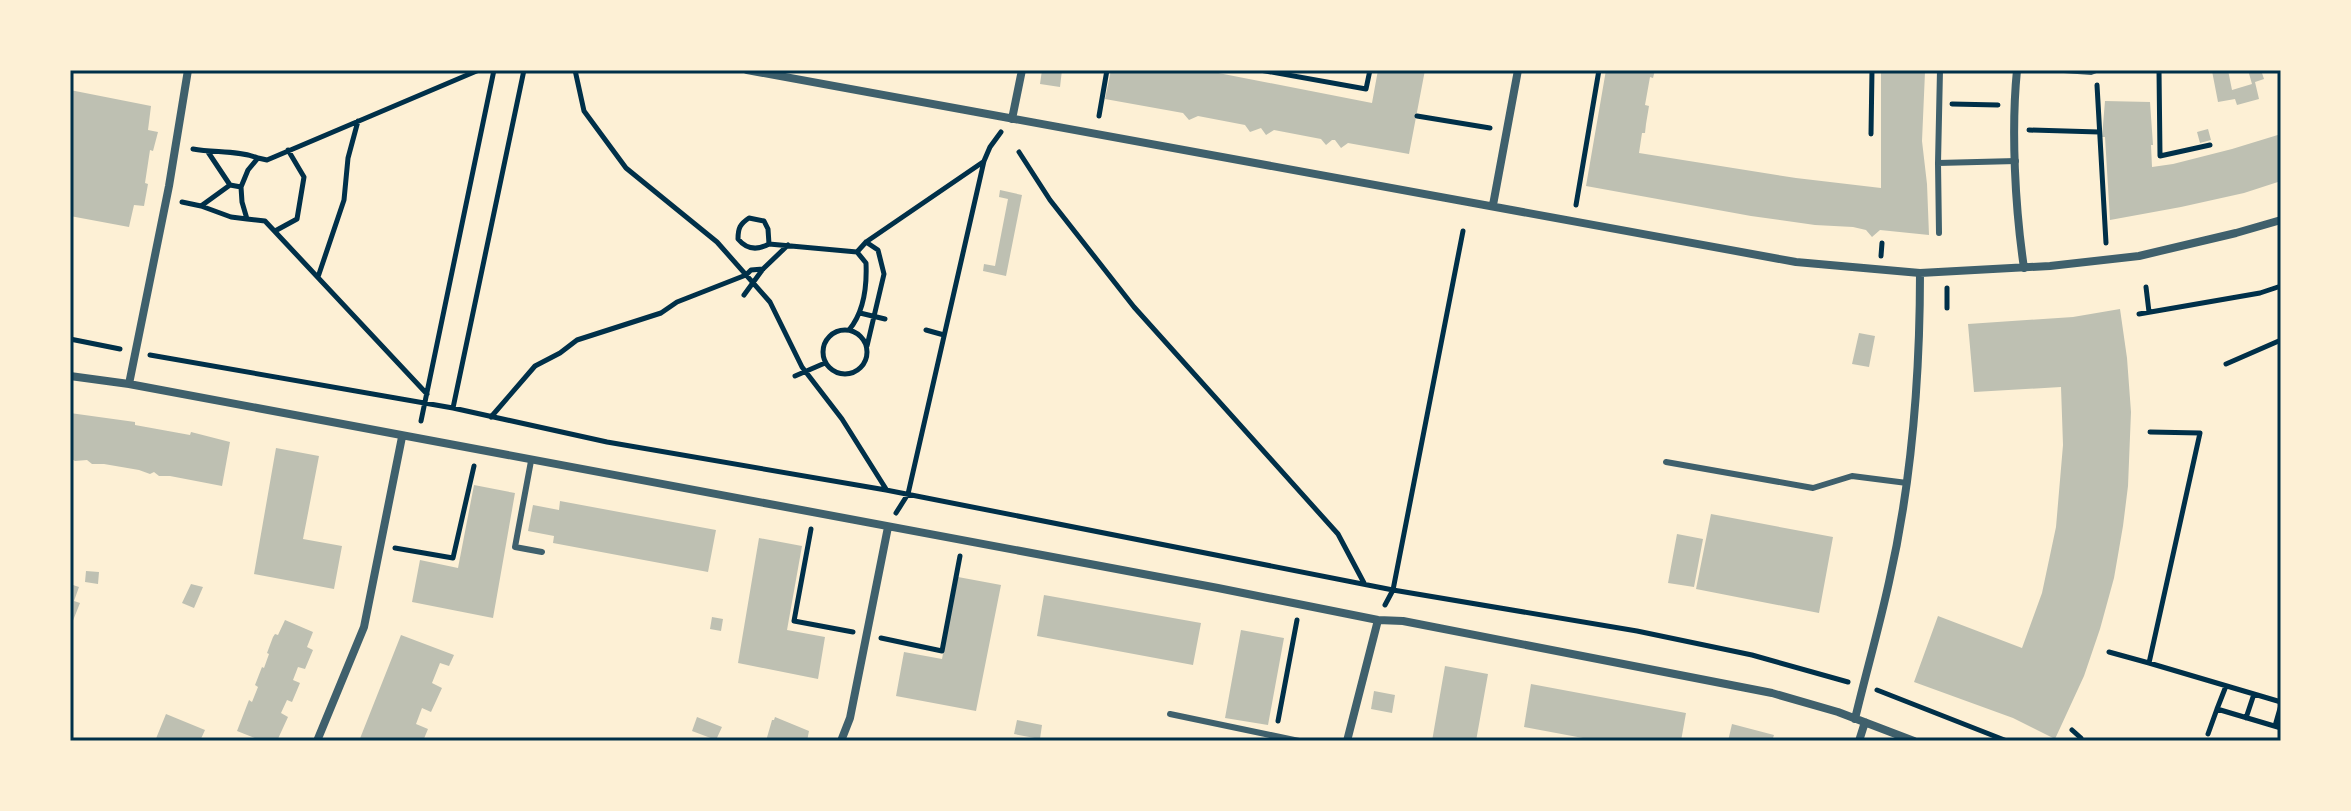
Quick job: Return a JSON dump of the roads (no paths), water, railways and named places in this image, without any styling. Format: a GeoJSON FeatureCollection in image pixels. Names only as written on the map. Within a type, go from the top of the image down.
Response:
{"type":"FeatureCollection","features":[{"type":"Feature","properties":{"kind":"street"},"geometry":{"type":"LineString","coordinates":[[129,384],[167,198],[188,70]]}},
{"type":"Feature","properties":{"kind":"street"},"geometry":{"type":"LineString","coordinates":[[747,70],[1796,262],[1920,273],[2024,268],[2139,256],[2281,220]]}},
{"type":"Feature","properties":{"kind":"street"},"geometry":{"type":"LineString","coordinates":[[1012,119],[1022,70]]}},
{"type":"Feature","properties":{"kind":"street"},"geometry":{"type":"LineString","coordinates":[[1493,205],[1518,70]]}},
{"type":"Feature","properties":{"kind":"street"},"geometry":{"type":"LineString","coordinates":[[2017,70],[2016,161],[2019,239],[2024,268]]}},
{"type":"Feature","properties":{"kind":"street"},"geometry":{"type":"LineString","coordinates":[[1859,741],[1860,720],[1907,483],[1917,397],[1920,273]]}},
{"type":"Feature","properties":{"kind":"street"},"geometry":{"type":"LineString","coordinates":[[70,376],[129,384],[1378,620],[1403,621],[1751,689],[1838,712],[1914,741]]}},
{"type":"Feature","properties":{"kind":"street"},"geometry":{"type":"LineString","coordinates":[[317,741],[364,627],[402,437]]}},
{"type":"Feature","properties":{"kind":"street"},"geometry":{"type":"LineString","coordinates":[[841,741],[850,718],[888,527]]}},
{"type":"Feature","properties":{"kind":"street"},"geometry":{"type":"LineString","coordinates":[[1347,741],[1378,620]]}},
{"type":"Feature","properties":{"kind":"lane"},"geometry":{"type":"LineString","coordinates":[[1939,233],[1940,70]]}},
{"type":"Feature","properties":{"kind":"lane"},"geometry":{"type":"LineString","coordinates":[[2064,70],[2096,70]]}},
{"type":"Feature","properties":{"kind":"lane"},"geometry":{"type":"LineString","coordinates":[[1938,163],[2016,161]]}},
{"type":"Feature","properties":{"kind":"lane"},"geometry":{"type":"LineString","coordinates":[[531,461],[515,547],[542,552]]}},
{"type":"Feature","properties":{"kind":"lane"},"geometry":{"type":"LineString","coordinates":[[1666,462],[1813,488],[1852,476],[1907,483]]}},
{"type":"Feature","properties":{"kind":"lane"},"geometry":{"type":"LineString","coordinates":[[1170,714],[1299,741]]}}]}
